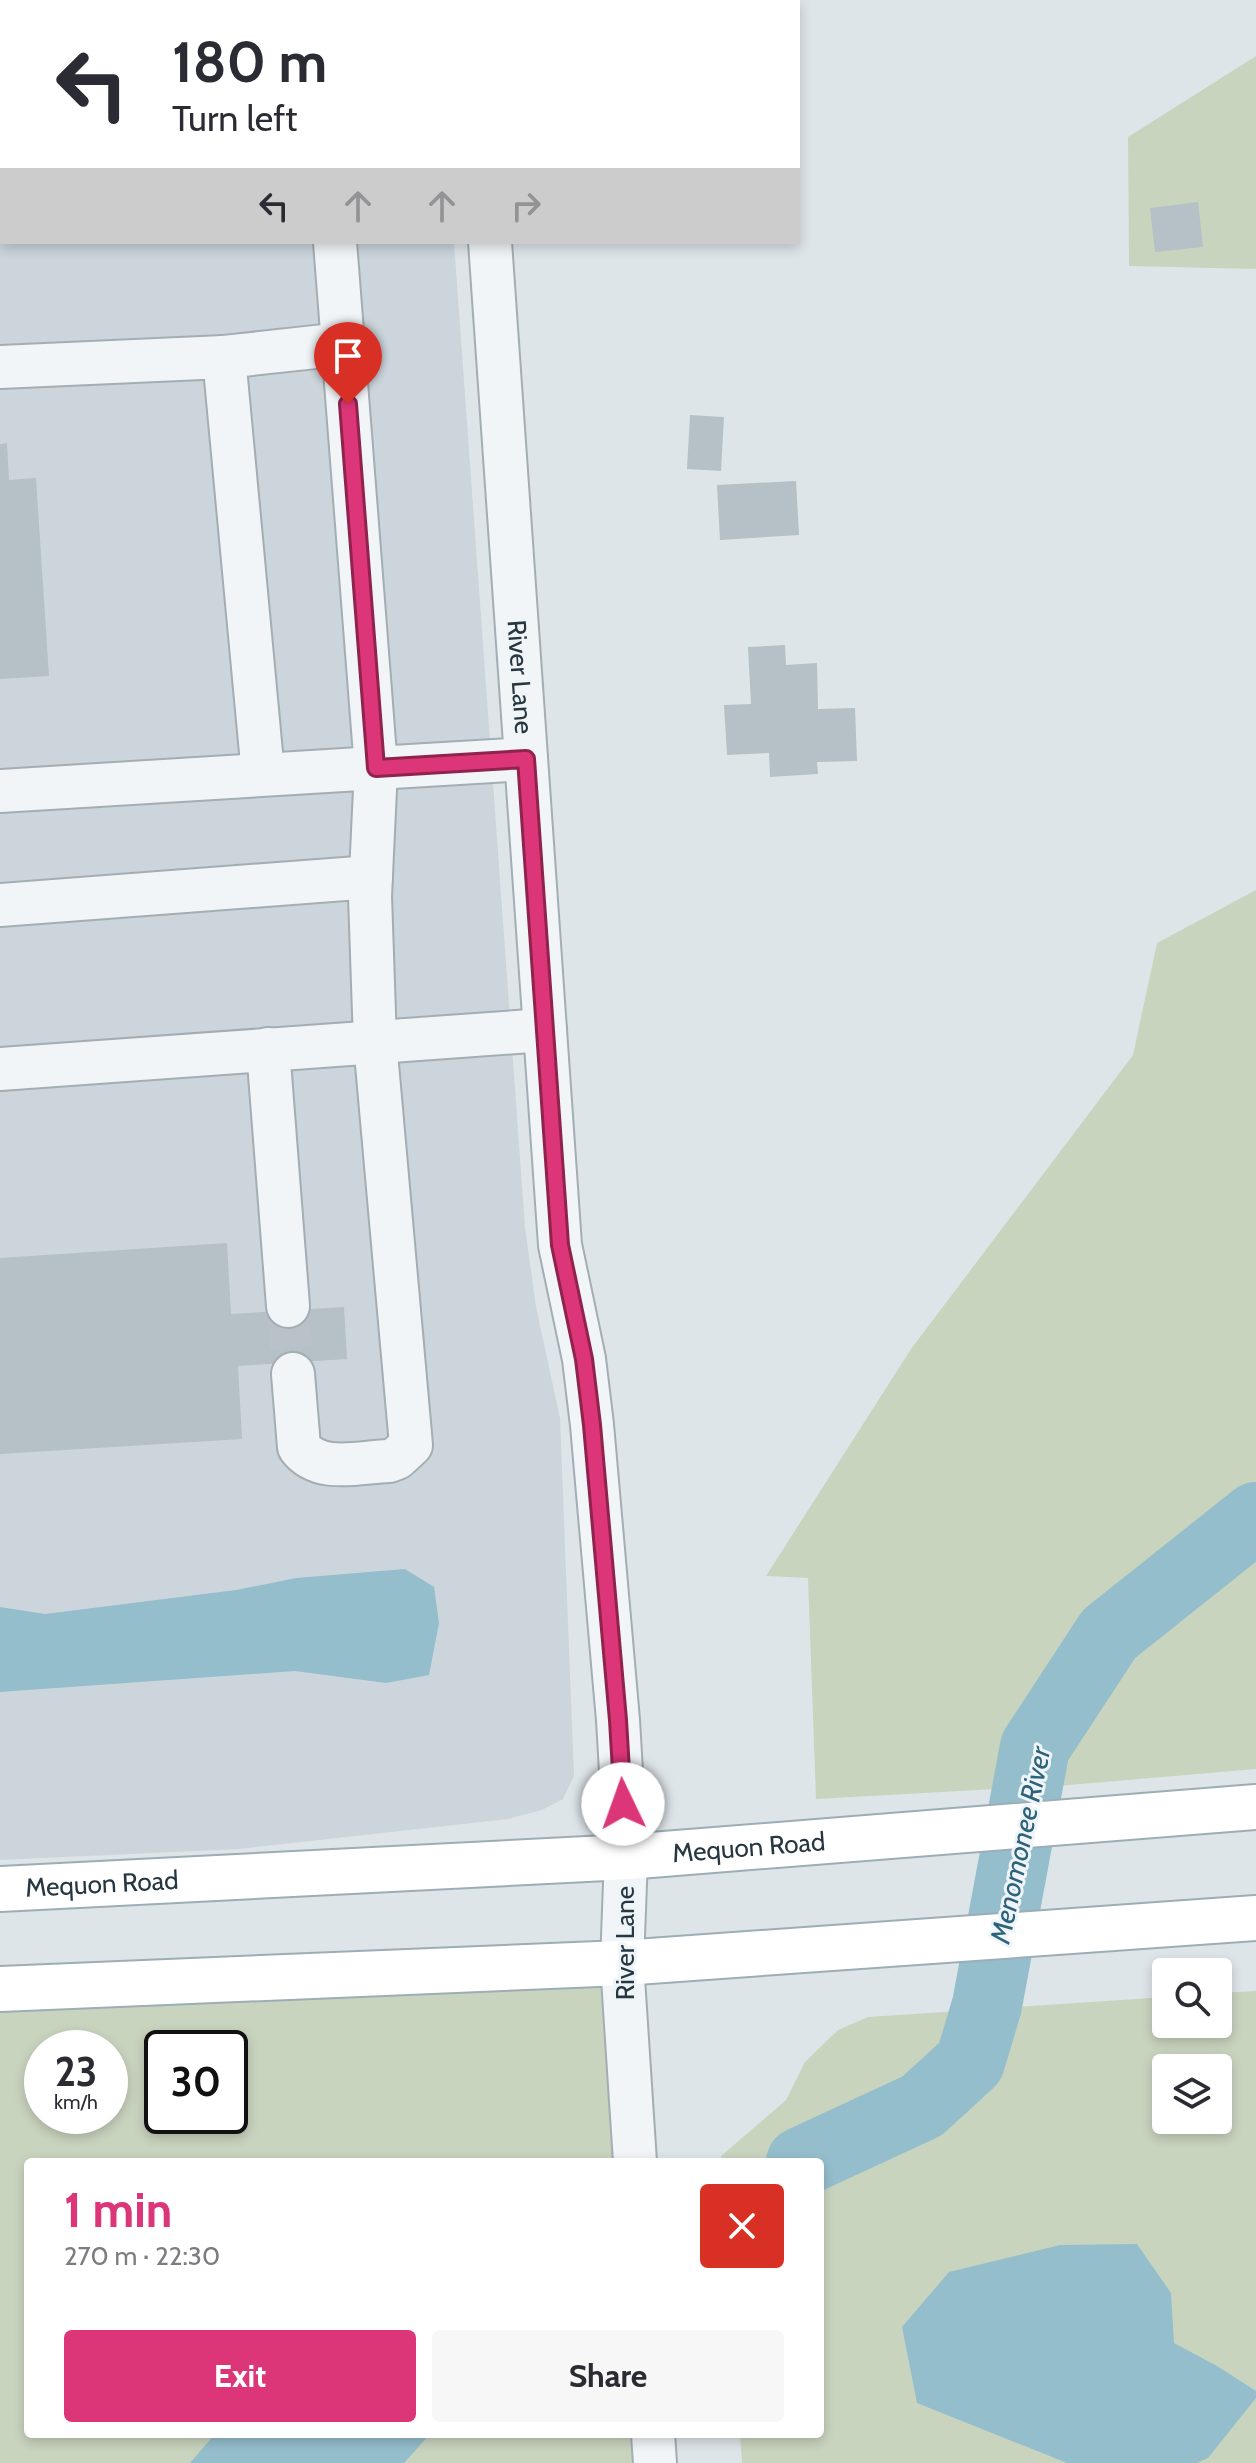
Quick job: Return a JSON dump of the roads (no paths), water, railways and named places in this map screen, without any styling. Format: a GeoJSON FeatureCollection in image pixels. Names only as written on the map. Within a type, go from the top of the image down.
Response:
{"type":"FeatureCollection","features":[{"type":"Feature","properties":{"kind":"main road","name":"Mequon Road"},"geometry":{"type":"LineString","coordinates":[[0,1889],[626,1857],[1256,1807]]}},
{"type":"Feature","properties":{"kind":"main road"},"geometry":{"type":"LineString","coordinates":[[0,1989],[622,1963],[1256,1918]]}},
{"type":"Feature","properties":{"kind":"street"},"geometry":{"type":"LineString","coordinates":[[293,1374],[299,1447],[306,1457],[321,1465],[389,1461],[411,1445],[375,1042],[371,877],[376,768],[335,244]]}},
{"type":"Feature","properties":{"kind":"street","name":"River Lane"},"geometry":{"type":"LineString","coordinates":[[490,244],[560,1245],[584,1359],[618,1720],[626,1857],[622,1963],[635,2158]]}},
{"type":"Feature","properties":{"kind":"street"},"geometry":{"type":"LineString","coordinates":[[0,367],[224,357],[343,344]]}},
{"type":"Feature","properties":{"kind":"street"},"geometry":{"type":"LineString","coordinates":[[224,357],[263,774]]}},
{"type":"Feature","properties":{"kind":"street"},"geometry":{"type":"LineString","coordinates":[[0,791],[526,759]]}},
{"type":"Feature","properties":{"kind":"street"},"geometry":{"type":"LineString","coordinates":[[0,905],[371,877]]}},
{"type":"Feature","properties":{"kind":"street"},"geometry":{"type":"LineString","coordinates":[[0,1069],[545,1030]]}},
{"type":"Feature","properties":{"kind":"street"},"geometry":{"type":"LineString","coordinates":[[268,1049],[288,1306]]}},
{"type":"Feature","properties":{"kind":"street"},"geometry":{"type":"LineString","coordinates":[[653,2438],[655,2463]]}},
{"type":"Feature","properties":{"kind":"water"},"geometry":{"type":"Polygon","coordinates":[[[405,1569],[434,1587],[439,1623],[429,1675],[386,1683],[295,1671],[0,1692],[0,1607],[45,1614],[236,1590],[296,1578],[405,1569]]]}},
{"type":"Feature","properties":{"kind":"water"},"geometry":{"type":"Polygon","coordinates":[[[1137,2244],[1171,2293],[1174,2343],[1256,2391],[1256,2398],[1208,2458],[1197,2463],[1067,2463],[917,2403],[902,2327],[949,2272],[1060,2245],[1137,2244]]]}},
{"type":"Feature","properties":{"kind":"water"},"geometry":{"type":"Polygon","coordinates":[[[212,2438],[426,2438],[404,2463],[190,2463],[212,2438]]]}},
{"type":"Feature","properties":{"kind":"waterway","name":"Menomonee River"},"geometry":{"type":"LineString","coordinates":[[810,2158],[922,2106],[970,2062],[987,2005],[1035,1747],[1109,1634],[1256,1517]]}},
{"type":"Feature","properties":{"kind":"tunnel"},"geometry":{"type":"LineString","coordinates":[[288,1306],[293,1374]]}}]}
